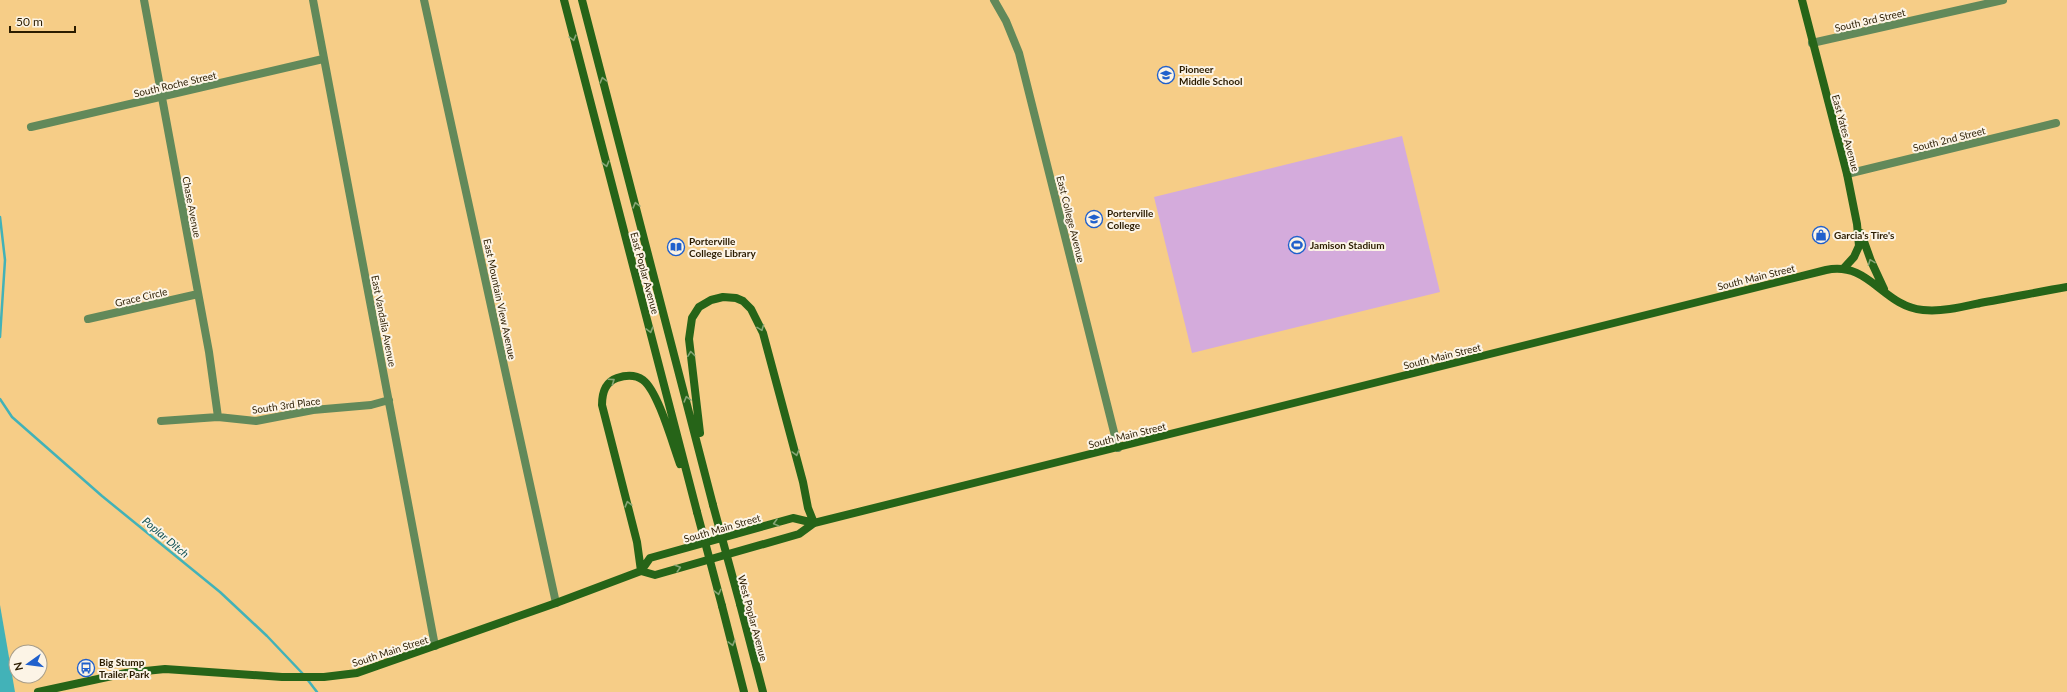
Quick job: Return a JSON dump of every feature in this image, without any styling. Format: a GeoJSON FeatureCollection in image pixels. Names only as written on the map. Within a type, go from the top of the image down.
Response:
{"type":"FeatureCollection","features":[{"type":"Feature","properties":{"kind":"main road","name":"East Poplar Avenue"},"geometry":{"type":"LineString","coordinates":[[564,0],[744,692]]}},
{"type":"Feature","properties":{"kind":"main road","name":"East Poplar Avenue"},"geometry":{"type":"LineString","coordinates":[[582,0],[725,549]]}},
{"type":"Feature","properties":{"kind":"main road","name":"East Yates Avenue"},"geometry":{"type":"LineString","coordinates":[[1802,0],[1847,174],[1857,224],[1859,246],[1854,256],[1844,268]]}},
{"type":"Feature","properties":{"kind":"main road"},"geometry":{"type":"LineString","coordinates":[[1857,224],[1871,262],[1889,296]]}},
{"type":"Feature","properties":{"kind":"main road","name":"South Main Street"},"geometry":{"type":"LineString","coordinates":[[641,571],[655,575],[798,534],[814,523],[1833,268],[1844,268],[1863,275],[1889,296],[1912,308],[1938,310],[2067,287]]}},
{"type":"Feature","properties":{"kind":"main road"},"geometry":{"type":"LineString","coordinates":[[703,462],[689,340],[690,325],[695,313],[704,303],[716,298],[730,297],[743,300],[760,324],[803,482],[808,508],[814,523]]}},
{"type":"Feature","properties":{"kind":"main road"},"geometry":{"type":"LineString","coordinates":[[641,571],[638,542],[602,405],[605,387],[613,380],[623,376],[634,376],[643,379],[651,388],[697,512]]}},
{"type":"Feature","properties":{"kind":"main road","name":"South Main Street"},"geometry":{"type":"LineString","coordinates":[[38,692],[126,673],[166,669],[282,678],[324,677],[366,671],[641,571],[650,558],[794,518],[814,523]]}},
{"type":"Feature","properties":{"kind":"main road","name":"West Poplar Avenue"},"geometry":{"type":"LineString","coordinates":[[725,549],[762,692]]}},
{"type":"Feature","properties":{"kind":"street","name":"Chase Avenue"},"geometry":{"type":"LineString","coordinates":[[144,0],[198,294],[218,417]]}},
{"type":"Feature","properties":{"kind":"street","name":"East Vandalia Avenue"},"geometry":{"type":"LineString","coordinates":[[313,0],[323,60],[436,646]]}},
{"type":"Feature","properties":{"kind":"street","name":"East Mountain View Avenue"},"geometry":{"type":"LineString","coordinates":[[424,0],[556,603]]}},
{"type":"Feature","properties":{"kind":"street","name":"East College Avenue"},"geometry":{"type":"LineString","coordinates":[[994,0],[1006,21],[1019,53],[1118,448]]}},
{"type":"Feature","properties":{"kind":"street","name":"South 3rd Street"},"geometry":{"type":"LineString","coordinates":[[1812,43],[2003,0]]}},
{"type":"Feature","properties":{"kind":"street","name":"South Roche Street"},"geometry":{"type":"LineString","coordinates":[[31,127],[323,60]]}},
{"type":"Feature","properties":{"kind":"street","name":"South 2nd Street"},"geometry":{"type":"LineString","coordinates":[[1847,174],[2056,123]]}},
{"type":"Feature","properties":{"kind":"street","name":"Grace Circle"},"geometry":{"type":"LineString","coordinates":[[88,319],[198,294]]}},
{"type":"Feature","properties":{"kind":"street","name":"South 3rd Place"},"geometry":{"type":"LineString","coordinates":[[161,421],[218,417],[256,421],[313,410],[371,405],[389,400]]}},
{"type":"Feature","properties":{"kind":"shaded area","name":"Jamison Stadium"},"geometry":{"type":"Polygon","coordinates":[[[1402,136],[1440,292],[1192,353],[1154,197],[1402,136]]]}},
{"type":"Feature","properties":{"kind":"water"},"geometry":{"type":"Polygon","coordinates":[[[0,605],[8,651],[8,684],[14,684],[15,692],[0,692],[0,605]]]}},
{"type":"Feature","properties":{"kind":"waterway","name":"Poplar Ditch"},"geometry":{"type":"LineString","coordinates":[[0,217],[5,260],[0,337]]}},
{"type":"Feature","properties":{"kind":"waterway","name":"Poplar Ditch"},"geometry":{"type":"LineString","coordinates":[[0,399],[12,417],[102,496],[220,592],[267,636],[304,675]]}},
{"type":"Feature","properties":{"kind":"waterway","name":"Poplar Ditch"},"geometry":{"type":"LineString","coordinates":[[307,679],[317,692]]}},
{"type":"Feature","properties":{"kind":"place","name":"Pioneer Middle School"},"geometry":{"type":"Point","coordinates":[1166,75]}},
{"type":"Feature","properties":{"kind":"place","name":"Porterville College"},"geometry":{"type":"Point","coordinates":[1094,219]}},
{"type":"Feature","properties":{"kind":"place","name":"Garcia's Tire's"},"geometry":{"type":"Point","coordinates":[1821,235]}},
{"type":"Feature","properties":{"kind":"place","name":"Jamison Stadium"},"geometry":{"type":"Point","coordinates":[1297,245]}},
{"type":"Feature","properties":{"kind":"place","name":"Porterville College Library"},"geometry":{"type":"Point","coordinates":[676,247]}},
{"type":"Feature","properties":{"kind":"place","name":"Big Stump Trailer Park"},"geometry":{"type":"Point","coordinates":[86,668]}}]}
